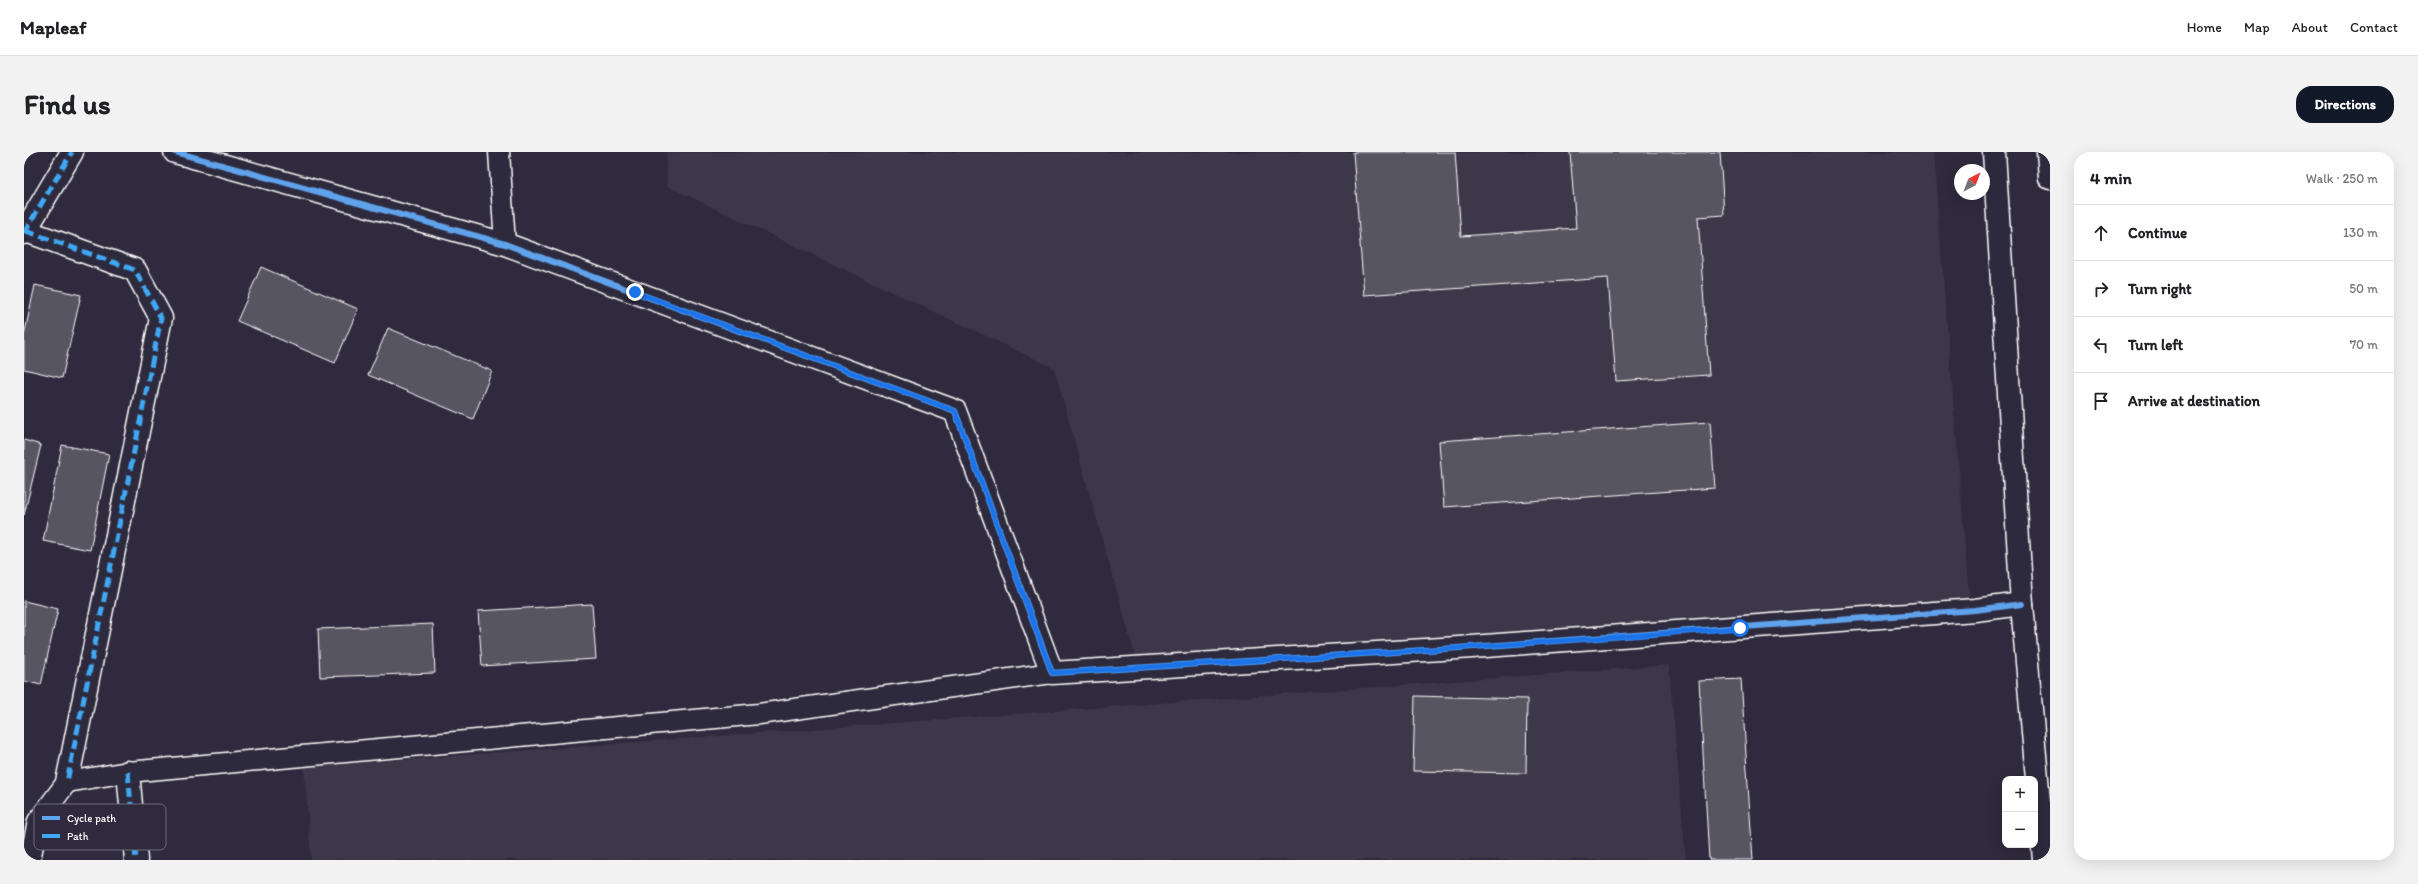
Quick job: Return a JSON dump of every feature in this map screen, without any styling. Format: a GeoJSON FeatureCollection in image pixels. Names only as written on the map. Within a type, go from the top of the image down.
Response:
{"type":"FeatureCollection","features":[{"type":"Feature","properties":{"kind":"main road"},"geometry":{"type":"LineString","coordinates":[[67,782],[161,318],[135,270],[25,232],[72,152]]}},
{"type":"Feature","properties":{"kind":"main road"},"geometry":{"type":"LineString","coordinates":[[175,152],[504,244],[955,411],[1052,673],[1458,648],[1975,610],[2022,604]]}},
{"type":"Feature","properties":{"kind":"main road"},"geometry":{"type":"LineString","coordinates":[[1994,152],[2022,604],[2044,860]]}},
{"type":"Feature","properties":{"kind":"main road"},"geometry":{"type":"LineString","coordinates":[[2048,152],[2050,178]]}},
{"type":"Feature","properties":{"kind":"main road"},"geometry":{"type":"LineString","coordinates":[[128,772],[131,804]]}},
{"type":"Feature","properties":{"kind":"main road"},"geometry":{"type":"LineString","coordinates":[[135,850],[136,860]]}},
{"type":"Feature","properties":{"kind":"lane"},"geometry":{"type":"LineString","coordinates":[[499,152],[504,244]]}},
{"type":"Feature","properties":{"kind":"lane"},"geometry":{"type":"LineString","coordinates":[[51,804],[67,782],[128,772],[759,714],[1052,673]]}},
{"type":"Feature","properties":{"kind":"lane"},"geometry":{"type":"LineString","coordinates":[[30,860],[34,840]]}},
{"type":"Feature","properties":{"kind":"shaded area"},"geometry":{"type":"Polygon","coordinates":[[[666,152],[1933,152],[1970,608],[1136,659],[1054,368],[667,186],[666,152]]]}},
{"type":"Feature","properties":{"kind":"shaded area"},"geometry":{"type":"Polygon","coordinates":[[[1669,665],[1686,860],[311,860],[304,767],[1669,665]]]}},
{"type":"Feature","properties":{"kind":"building"},"geometry":{"type":"Polygon","coordinates":[[[1353,152],[1455,152],[1461,236],[1576,228],[1570,152],[1720,152],[1724,215],[1698,217],[1709,375],[1616,381],[1608,278],[1364,295],[1353,152]]]}},
{"type":"Feature","properties":{"kind":"building"},"geometry":{"type":"Polygon","coordinates":[[[261,267],[358,309],[335,363],[237,321],[261,267]]]}},
{"type":"Feature","properties":{"kind":"building"},"geometry":{"type":"Polygon","coordinates":[[[35,285],[81,295],[62,378],[24,369],[24,336],[35,285]]]}},
{"type":"Feature","properties":{"kind":"building"},"geometry":{"type":"Polygon","coordinates":[[[388,328],[492,371],[473,419],[368,375],[388,328]]]}},
{"type":"Feature","properties":{"kind":"building"},"geometry":{"type":"Polygon","coordinates":[[[1710,422],[1715,488],[1444,507],[1439,441],[1710,422]]]}},
{"type":"Feature","properties":{"kind":"building"},"geometry":{"type":"Polygon","coordinates":[[[24,440],[41,445],[24,515],[24,440]]]}},
{"type":"Feature","properties":{"kind":"building"},"geometry":{"type":"Polygon","coordinates":[[[62,445],[109,454],[90,550],[43,541],[62,445]]]}},
{"type":"Feature","properties":{"kind":"building"},"geometry":{"type":"Polygon","coordinates":[[[24,601],[58,609],[41,685],[24,681],[24,601]]]}},
{"type":"Feature","properties":{"kind":"building"},"geometry":{"type":"Polygon","coordinates":[[[592,604],[596,659],[482,666],[478,611],[592,604]]]}},
{"type":"Feature","properties":{"kind":"building"},"geometry":{"type":"Polygon","coordinates":[[[433,624],[435,673],[320,677],[318,629],[433,624]]]}},
{"type":"Feature","properties":{"kind":"building"},"geometry":{"type":"Polygon","coordinates":[[[1741,679],[1753,860],[1709,860],[1699,681],[1741,679]]]}},
{"type":"Feature","properties":{"kind":"building"},"geometry":{"type":"Polygon","coordinates":[[[1415,696],[1527,699],[1526,773],[1413,771],[1415,696]]]}},
{"type":"Feature","properties":{"kind":"marked path"},"geometry":{"type":"LineString","coordinates":[[24,233],[72,152]]}},
{"type":"Feature","properties":{"kind":"marked path"},"geometry":{"type":"LineString","coordinates":[[26,231],[135,270],[161,318],[67,782]]}},
{"type":"Feature","properties":{"kind":"marked path"},"geometry":{"type":"LineString","coordinates":[[128,772],[131,804]]}},
{"type":"Feature","properties":{"kind":"marked path"},"geometry":{"type":"LineString","coordinates":[[135,850],[136,860]]}},
{"type":"Feature","properties":{"kind":"cycle path"},"geometry":{"type":"LineString","coordinates":[[175,152],[505,244],[955,411],[1052,673],[1458,648],[1975,610],[2022,604]]}},
{"type":"Feature","properties":{"kind":"route"},"geometry":{"type":"LineString","coordinates":[[635,292],[955,411],[1052,673],[1458,648],[1740,628]]}}]}
